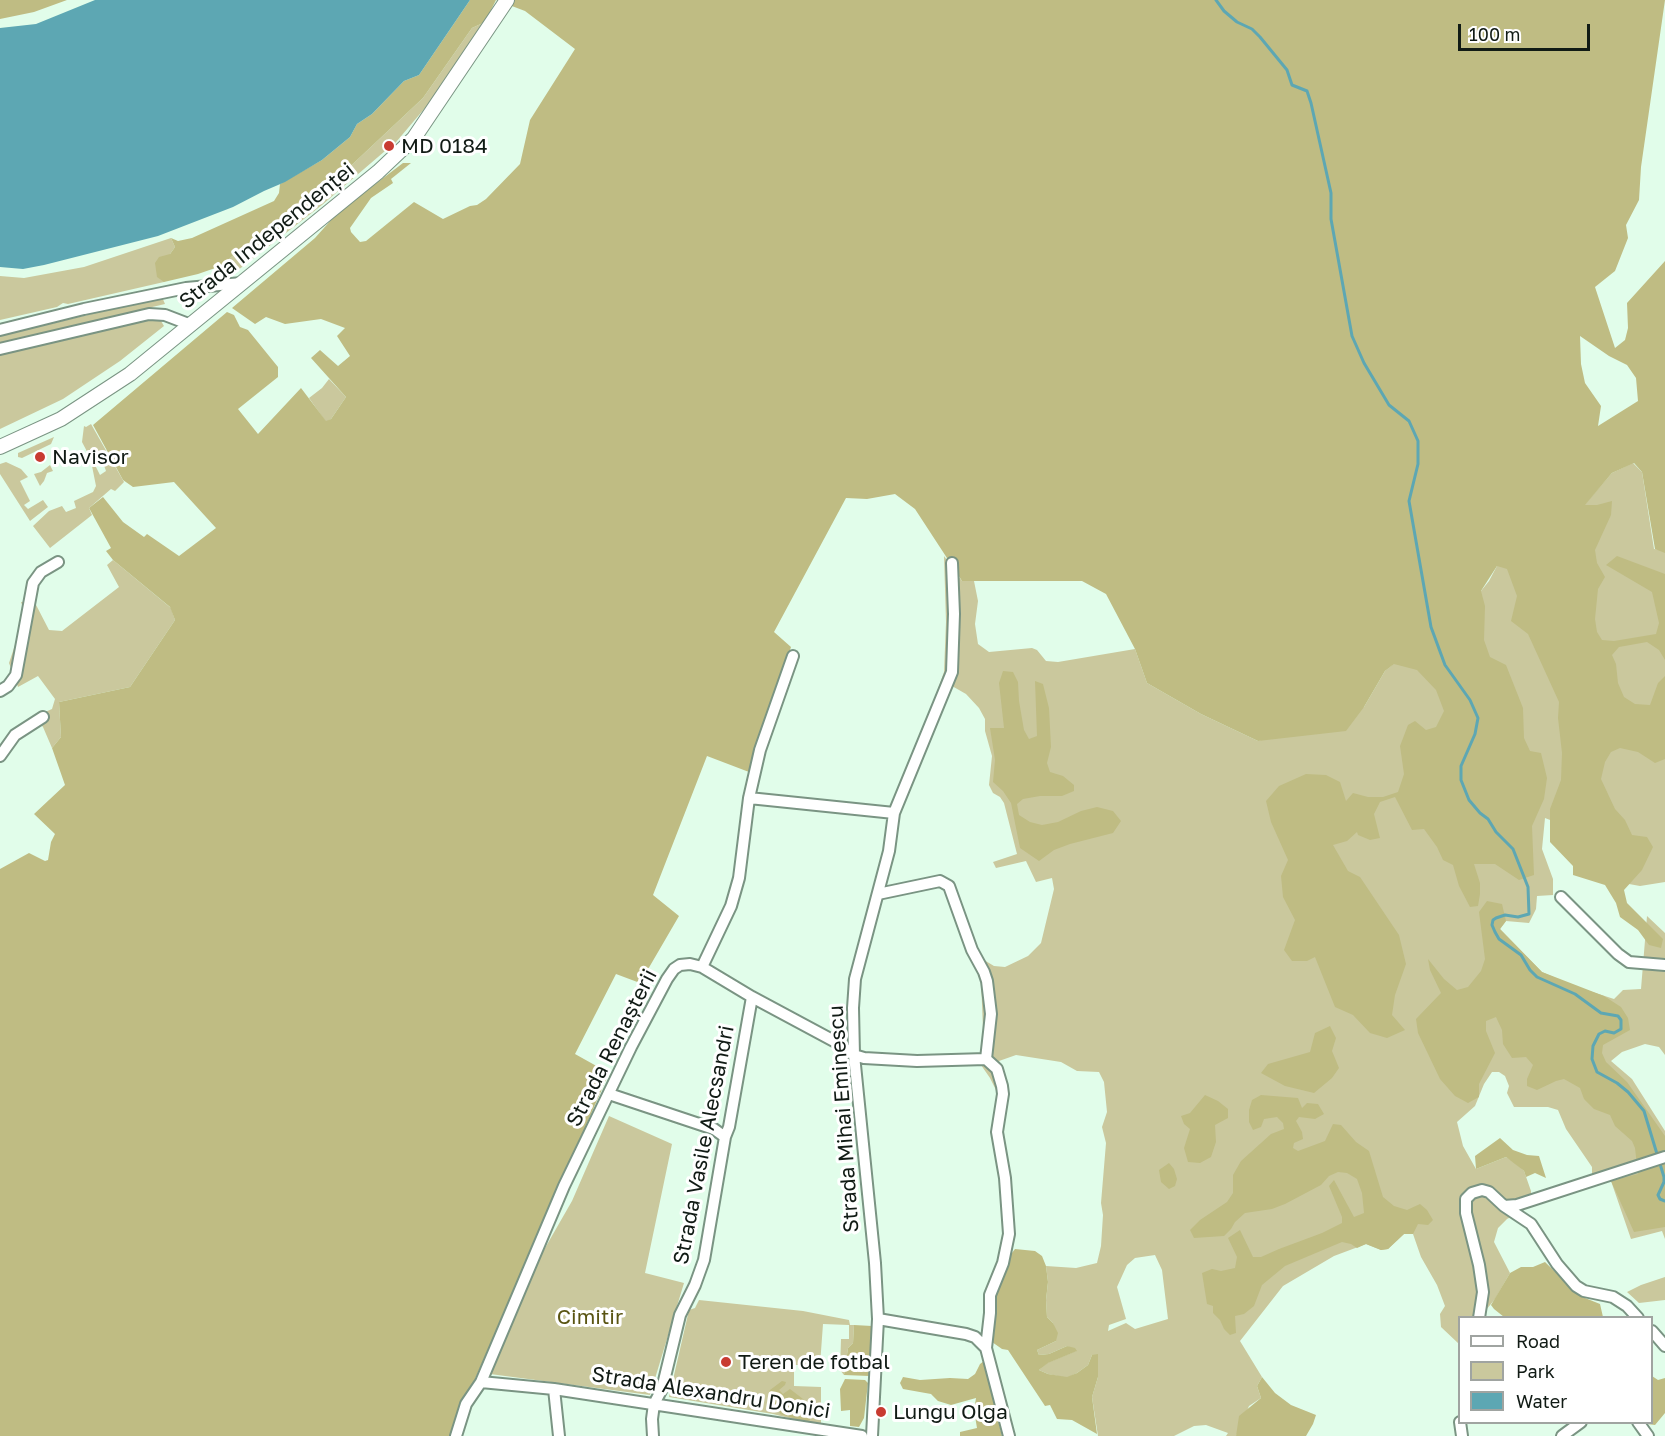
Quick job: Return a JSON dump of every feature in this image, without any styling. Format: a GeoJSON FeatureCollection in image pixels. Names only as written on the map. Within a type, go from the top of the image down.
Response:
{"type":"FeatureCollection","features":[{"type":"Feature","properties":{"kind":"main road","name":"Strada Independenței"},"geometry":{"type":"LineString","coordinates":[[0,447],[61,419],[130,374],[378,172],[414,138],[507,0]]}},
{"type":"Feature","properties":{"kind":"street"},"geometry":{"type":"LineString","coordinates":[[0,330],[84,309],[186,288],[242,284]]}},
{"type":"Feature","properties":{"kind":"street"},"geometry":{"type":"LineString","coordinates":[[0,349],[149,314],[165,315],[191,325]]}},
{"type":"Feature","properties":{"kind":"street"},"geometry":{"type":"LineString","coordinates":[[0,691],[8,686],[16,675],[29,597],[36,576],[58,562]]}},
{"type":"Feature","properties":{"kind":"street","name":"Strada Mihai Eminescu"},"geometry":{"type":"LineString","coordinates":[[872,1436],[878,1319],[875,1263],[854,1055],[855,979],[889,851],[894,813],[952,672],[954,614],[952,563]]}},
{"type":"Feature","properties":{"kind":"street"},"geometry":{"type":"LineString","coordinates":[[793,656],[760,750],[749,798],[739,878],[730,906],[702,967],[834,1041],[854,1055],[864,1058],[917,1061],[986,1059],[997,1069],[1002,1086],[997,1132],[1005,1178],[1009,1234],[1003,1263],[990,1295],[986,1348],[1009,1436]]}},
{"type":"Feature","properties":{"kind":"street"},"geometry":{"type":"LineString","coordinates":[[0,756],[15,735],[43,717]]}},
{"type":"Feature","properties":{"kind":"street"},"geometry":{"type":"LineString","coordinates":[[749,798],[894,813]]}},
{"type":"Feature","properties":{"kind":"street"},"geometry":{"type":"LineString","coordinates":[[878,894],[940,881],[952,890],[972,950],[987,981],[991,1014],[986,1059]]}},
{"type":"Feature","properties":{"kind":"street"},"geometry":{"type":"LineString","coordinates":[[1561,897],[1618,954],[1629,962],[1665,965]]}},
{"type":"Feature","properties":{"kind":"street","name":"Strada Renașterii"},"geometry":{"type":"LineString","coordinates":[[456,1436],[466,1404],[481,1382],[564,1186],[631,1047],[674,969],[680,965],[690,964],[702,967]]}},
{"type":"Feature","properties":{"kind":"street","name":"Strada Vasile Alecsandri"},"geometry":{"type":"LineString","coordinates":[[653,1436],[654,1404],[662,1389],[680,1315],[704,1260],[752,997]]}},
{"type":"Feature","properties":{"kind":"street"},"geometry":{"type":"LineString","coordinates":[[834,1041],[854,1034]]}},
{"type":"Feature","properties":{"kind":"street"},"geometry":{"type":"LineString","coordinates":[[609,1094],[714,1130],[725,1137]]}},
{"type":"Feature","properties":{"kind":"street"},"geometry":{"type":"LineString","coordinates":[[1504,1206],[1517,1205],[1665,1157]]}},
{"type":"Feature","properties":{"kind":"street"},"geometry":{"type":"LineString","coordinates":[[1479,1316],[1483,1292],[1479,1265],[1466,1214],[1466,1199],[1472,1193],[1482,1190],[1489,1192],[1504,1206],[1531,1224],[1557,1264],[1576,1286],[1584,1291],[1612,1297],[1627,1306],[1637,1316]]}},
{"type":"Feature","properties":{"kind":"street"},"geometry":{"type":"LineString","coordinates":[[878,1319],[966,1334],[975,1337],[986,1348]]}},
{"type":"Feature","properties":{"kind":"street"},"geometry":{"type":"LineString","coordinates":[[1653,1332],[1665,1346]]}},
{"type":"Feature","properties":{"kind":"street","name":"Strada Alexandru Donici"},"geometry":{"type":"LineString","coordinates":[[481,1382],[554,1389],[862,1436]]}},
{"type":"Feature","properties":{"kind":"street"},"geometry":{"type":"LineString","coordinates":[[554,1389],[559,1436]]}},
{"type":"Feature","properties":{"kind":"street"},"geometry":{"type":"LineString","coordinates":[[1562,1436],[1578,1424]]}},
{"type":"Feature","properties":{"kind":"green space"},"geometry":{"type":"Polygon","coordinates":[[[485,22],[436,95],[391,148],[233,274],[221,266],[245,245],[279,228],[289,217],[323,192],[423,98],[472,28],[485,22]]]}},
{"type":"Feature","properties":{"kind":"green space"},"geometry":{"type":"Polygon","coordinates":[[[171,238],[175,247],[170,254],[164,282],[68,304],[63,303],[57,307],[0,320],[0,276],[24,278],[84,267],[171,238]]]}},
{"type":"Feature","properties":{"kind":"green space"},"geometry":{"type":"Polygon","coordinates":[[[162,297],[165,304],[0,343],[0,336],[162,297]]]}},
{"type":"Feature","properties":{"kind":"green space"},"geometry":{"type":"Polygon","coordinates":[[[153,319],[161,321],[164,326],[120,361],[63,399],[0,429],[0,355],[153,319]]]}},
{"type":"Feature","properties":{"kind":"green space"},"geometry":{"type":"Polygon","coordinates":[[[329,379],[346,397],[331,419],[326,422],[309,398],[329,379]]]}},
{"type":"Feature","properties":{"kind":"green space"},"geometry":{"type":"Polygon","coordinates":[[[91,424],[124,482],[115,491],[111,489],[89,508],[92,515],[50,548],[33,526],[49,511],[62,506],[66,512],[76,508],[74,501],[93,492],[96,486],[92,466],[95,465],[100,475],[106,471],[101,457],[92,461],[82,442],[84,426],[91,424]]]}},
{"type":"Feature","properties":{"kind":"green space"},"geometry":{"type":"Polygon","coordinates":[[[54,437],[51,444],[22,458],[18,457],[18,453],[54,437]]]}},
{"type":"Feature","properties":{"kind":"green space"},"geometry":{"type":"Polygon","coordinates":[[[6,462],[21,469],[28,477],[20,481],[30,501],[24,505],[28,509],[43,500],[48,507],[30,521],[0,474],[0,464],[6,462]]]}},
{"type":"Feature","properties":{"kind":"green space"},"geometry":{"type":"Polygon","coordinates":[[[1633,463],[1642,472],[1654,549],[1665,550],[1665,882],[1640,886],[1629,884],[1583,833],[1545,818],[1542,849],[1553,879],[1553,895],[1537,896],[1536,909],[1529,923],[1506,921],[1500,929],[1542,972],[1574,986],[1614,999],[1623,990],[1641,989],[1647,916],[1665,933],[1665,1055],[1659,1047],[1645,1044],[1622,1052],[1611,1061],[1632,1079],[1665,1131],[1665,1239],[1662,1231],[1631,1239],[1611,1181],[1579,1190],[1573,1181],[1592,1174],[1592,1167],[1566,1129],[1558,1110],[1548,1107],[1514,1107],[1507,1093],[1509,1086],[1505,1076],[1499,1072],[1492,1072],[1475,1106],[1457,1122],[1463,1146],[1476,1169],[1506,1157],[1514,1162],[1524,1171],[1531,1191],[1531,1203],[1498,1228],[1494,1242],[1510,1273],[1486,1310],[1485,1316],[1458,1316],[1458,1343],[1441,1327],[1440,1314],[1445,1306],[1437,1285],[1421,1257],[1413,1234],[1404,1234],[1388,1249],[1381,1250],[1366,1244],[1334,1256],[1283,1286],[1240,1341],[1262,1377],[1257,1386],[1261,1398],[1249,1406],[1236,1436],[1226,1436],[1228,1433],[1206,1425],[1194,1426],[1174,1436],[1098,1436],[1092,1397],[1098,1377],[1092,1355],[1088,1365],[1067,1378],[1039,1370],[1047,1363],[1076,1351],[1067,1346],[1049,1354],[1039,1355],[1037,1350],[1056,1341],[1053,1323],[1047,1317],[1046,1266],[1076,1268],[1097,1263],[1101,1246],[1103,1215],[1101,1203],[1106,1143],[1102,1127],[1107,1112],[1104,1082],[1099,1072],[1077,1071],[1061,1062],[1016,1055],[999,1061],[1008,1087],[996,1090],[981,1065],[983,1029],[981,979],[975,964],[984,960],[994,966],[1005,967],[1028,956],[1041,943],[1054,889],[1052,878],[1036,882],[1026,861],[996,868],[993,862],[1017,854],[1004,803],[993,793],[989,785],[992,756],[985,731],[985,719],[979,708],[966,694],[952,686],[948,691],[938,689],[944,672],[946,622],[944,556],[962,581],[974,581],[978,601],[975,624],[978,644],[989,652],[1032,648],[1037,650],[1046,661],[1058,662],[1135,649],[1147,683],[1201,714],[1258,741],[1364,707],[1385,671],[1481,591],[1497,566],[1584,505],[1612,473],[1633,463]],[[1155,1255],[1135,1258],[1127,1265],[1117,1287],[1126,1319],[1109,1325],[1108,1331],[1126,1323],[1135,1329],[1168,1319],[1162,1270],[1155,1255]]]}},
{"type":"Feature","properties":{"kind":"green space"},"geometry":{"type":"Polygon","coordinates":[[[50,465],[53,471],[47,473],[40,486],[34,474],[50,465]]]}},
{"type":"Feature","properties":{"kind":"green space"},"geometry":{"type":"Polygon","coordinates":[[[113,560],[171,608],[175,620],[130,687],[59,702],[61,737],[52,748],[43,727],[34,717],[52,709],[55,699],[38,676],[18,687],[9,663],[19,633],[23,608],[21,602],[34,601],[49,630],[62,631],[119,587],[107,565],[113,560]]]}},
{"type":"Feature","properties":{"kind":"green space","name":"Cimitir"},"geometry":{"type":"Polygon","coordinates":[[[609,1116],[672,1144],[645,1273],[684,1283],[650,1395],[490,1374],[537,1262],[572,1201],[609,1116]]]}},
{"type":"Feature","properties":{"kind":"green space"},"geometry":{"type":"Polygon","coordinates":[[[1665,1277],[1665,1300],[1639,1303],[1627,1292],[1641,1285],[1665,1277]]]}},
{"type":"Feature","properties":{"kind":"green space"},"geometry":{"type":"Polygon","coordinates":[[[699,1300],[803,1311],[849,1320],[850,1325],[854,1325],[853,1343],[848,1348],[844,1375],[840,1370],[841,1339],[849,1339],[849,1325],[823,1324],[820,1365],[794,1365],[794,1386],[821,1387],[821,1426],[773,1414],[669,1397],[689,1310],[695,1308],[699,1300]]]}},
{"type":"Feature","properties":{"kind":"shaded area"},"geometry":{"type":"Polygon","coordinates":[[[0,0],[67,0],[34,12],[0,19],[0,0]]]}},
{"type":"Feature","properties":{"kind":"shaded area"},"geometry":{"type":"Polygon","coordinates":[[[470,0],[496,0],[485,22],[472,28],[423,98],[323,192],[289,217],[279,228],[245,245],[221,266],[164,282],[157,277],[155,263],[159,257],[170,254],[175,247],[171,238],[178,241],[192,238],[274,201],[279,193],[280,184],[322,160],[350,137],[357,124],[372,114],[404,81],[419,75],[470,0]]]}},
{"type":"Feature","properties":{"kind":"shaded area"},"geometry":{"type":"Polygon","coordinates":[[[496,0],[1665,0],[1641,167],[1639,200],[1626,225],[1628,238],[1615,271],[1595,287],[1615,348],[1625,340],[1628,328],[1627,303],[1665,261],[1665,553],[1655,549],[1642,472],[1634,463],[1612,473],[1585,505],[1612,501],[1611,515],[1595,550],[1597,563],[1605,577],[1598,589],[1595,619],[1597,632],[1602,640],[1614,641],[1656,634],[1659,623],[1652,592],[1606,565],[1617,556],[1665,574],[1665,660],[1659,650],[1647,642],[1619,647],[1612,655],[1616,664],[1618,683],[1624,697],[1635,704],[1650,705],[1658,683],[1665,676],[1665,759],[1655,763],[1638,752],[1620,748],[1611,752],[1605,762],[1601,779],[1615,809],[1625,820],[1632,835],[1647,837],[1653,847],[1642,870],[1624,890],[1627,903],[1663,939],[1661,948],[1649,945],[1638,930],[1620,917],[1616,903],[1605,885],[1573,875],[1573,866],[1550,842],[1550,809],[1561,780],[1559,702],[1528,634],[1511,621],[1517,596],[1507,569],[1497,566],[1481,591],[1485,606],[1484,640],[1490,657],[1506,665],[1523,708],[1524,738],[1530,751],[1541,753],[1547,778],[1544,799],[1532,826],[1534,875],[1519,880],[1495,864],[1474,864],[1480,883],[1480,894],[1478,906],[1470,907],[1459,886],[1453,865],[1443,860],[1424,829],[1412,830],[1395,797],[1380,802],[1374,814],[1380,838],[1370,840],[1358,835],[1357,832],[1347,841],[1333,845],[1348,871],[1360,877],[1399,935],[1406,964],[1395,995],[1392,1015],[1405,1030],[1387,1038],[1370,1033],[1353,1015],[1335,1007],[1315,957],[1307,961],[1292,961],[1284,950],[1295,920],[1283,897],[1281,876],[1288,860],[1271,822],[1266,801],[1279,786],[1306,774],[1326,775],[1340,782],[1346,801],[1353,793],[1368,797],[1383,797],[1398,792],[1404,774],[1400,746],[1408,725],[1415,721],[1426,730],[1436,727],[1444,711],[1436,690],[1417,670],[1394,664],[1385,671],[1364,707],[1346,731],[1258,741],[1201,714],[1147,683],[1135,649],[1106,594],[1082,581],[962,581],[915,509],[895,494],[867,499],[846,498],[774,632],[791,647],[749,772],[707,756],[653,895],[679,916],[640,983],[616,974],[575,1054],[609,1073],[450,1436],[0,1436],[0,869],[29,853],[45,861],[48,860],[55,834],[34,814],[65,785],[52,748],[61,737],[59,702],[130,687],[175,620],[170,607],[113,560],[106,551],[111,548],[89,508],[103,497],[123,522],[144,537],[147,534],[179,556],[216,528],[174,482],[133,487],[123,480],[93,425],[227,312],[234,315],[240,327],[248,330],[278,367],[278,377],[238,409],[258,434],[301,388],[326,421],[331,419],[346,397],[311,358],[320,350],[338,366],[350,356],[337,336],[345,328],[321,319],[285,324],[266,317],[255,324],[232,308],[315,238],[353,201],[403,163],[411,163],[391,179],[393,183],[371,198],[350,228],[360,242],[366,241],[414,202],[443,219],[486,199],[520,164],[530,120],[575,49],[525,11],[496,0]],[[1580,336],[1581,364],[1585,383],[1601,406],[1598,426],[1638,401],[1636,378],[1627,365],[1580,336]]]}},
{"type":"Feature","properties":{"kind":"shaded area"},"geometry":{"type":"Polygon","coordinates":[[[1003,671],[1013,672],[1018,682],[1024,730],[1029,739],[1037,736],[1035,681],[1043,684],[1049,708],[1051,747],[1047,763],[1050,772],[1063,776],[1074,785],[1074,791],[1062,796],[1023,799],[1017,804],[1019,815],[1030,822],[1042,825],[1058,822],[1081,811],[1097,807],[1113,811],[1121,821],[1113,833],[1054,850],[1039,861],[1020,848],[1011,803],[993,782],[995,760],[990,728],[1004,728],[999,683],[1003,671]]]}},
{"type":"Feature","properties":{"kind":"shaded area"},"geometry":{"type":"Polygon","coordinates":[[[1487,901],[1502,904],[1506,921],[1500,929],[1542,972],[1604,996],[1621,1007],[1628,1018],[1630,1030],[1603,1045],[1602,1053],[1606,1062],[1627,1082],[1665,1136],[1665,1227],[1634,1232],[1611,1181],[1638,1174],[1632,1141],[1615,1126],[1610,1115],[1594,1109],[1584,1099],[1580,1088],[1564,1079],[1537,1090],[1527,1086],[1527,1079],[1533,1065],[1526,1057],[1512,1058],[1503,1044],[1502,1030],[1496,1017],[1486,1021],[1486,1031],[1495,1053],[1479,1084],[1479,1097],[1468,1103],[1455,1096],[1440,1079],[1418,1033],[1416,1019],[1441,993],[1430,970],[1428,959],[1444,979],[1457,990],[1468,987],[1481,971],[1485,959],[1479,912],[1487,901]]]}},
{"type":"Feature","properties":{"kind":"shaded area"},"geometry":{"type":"Polygon","coordinates":[[[1330,1026],[1336,1038],[1332,1051],[1339,1068],[1332,1078],[1314,1093],[1285,1086],[1261,1073],[1268,1064],[1310,1052],[1315,1033],[1330,1026]]]}},
{"type":"Feature","properties":{"kind":"shaded area"},"geometry":{"type":"Polygon","coordinates":[[[1205,1095],[1228,1109],[1228,1118],[1215,1125],[1216,1142],[1211,1157],[1200,1163],[1188,1162],[1184,1148],[1190,1129],[1184,1124],[1181,1116],[1190,1113],[1205,1095]]]}},
{"type":"Feature","properties":{"kind":"shaded area"},"geometry":{"type":"Polygon","coordinates":[[[1261,1095],[1298,1098],[1302,1108],[1307,1103],[1318,1104],[1324,1114],[1315,1119],[1299,1117],[1296,1121],[1303,1139],[1294,1143],[1293,1148],[1298,1151],[1325,1141],[1333,1124],[1341,1125],[1356,1142],[1369,1151],[1383,1197],[1394,1206],[1407,1210],[1420,1204],[1433,1220],[1428,1225],[1418,1224],[1413,1234],[1404,1234],[1388,1249],[1381,1250],[1366,1244],[1357,1248],[1342,1242],[1285,1266],[1262,1285],[1254,1306],[1244,1314],[1235,1316],[1236,1333],[1230,1335],[1213,1313],[1213,1306],[1207,1304],[1202,1273],[1212,1269],[1221,1271],[1235,1268],[1237,1257],[1228,1238],[1240,1230],[1253,1257],[1261,1257],[1342,1223],[1342,1217],[1329,1186],[1334,1180],[1354,1217],[1364,1213],[1362,1193],[1357,1179],[1347,1173],[1338,1172],[1329,1176],[1321,1185],[1285,1204],[1272,1209],[1245,1213],[1224,1236],[1194,1238],[1190,1230],[1200,1220],[1227,1202],[1233,1193],[1233,1175],[1241,1161],[1271,1134],[1284,1129],[1283,1123],[1277,1117],[1264,1119],[1261,1127],[1253,1130],[1249,1122],[1249,1110],[1252,1100],[1261,1095]]]}},
{"type":"Feature","properties":{"kind":"shaded area"},"geometry":{"type":"Polygon","coordinates":[[[1500,1138],[1513,1150],[1539,1156],[1546,1178],[1535,1173],[1526,1177],[1524,1171],[1506,1157],[1476,1169],[1475,1156],[1500,1138]]]}},
{"type":"Feature","properties":{"kind":"shaded area"},"geometry":{"type":"Polygon","coordinates":[[[1169,1163],[1177,1179],[1175,1186],[1169,1189],[1161,1182],[1159,1170],[1169,1163]]]}},
{"type":"Feature","properties":{"kind":"shaded area"},"geometry":{"type":"Polygon","coordinates":[[[1015,1249],[1035,1251],[1042,1256],[1046,1266],[1047,1317],[1058,1333],[1056,1341],[1037,1350],[1039,1355],[1049,1354],[1067,1346],[1077,1351],[1048,1363],[1039,1370],[1067,1377],[1088,1365],[1092,1355],[1098,1354],[1098,1377],[1092,1397],[1097,1434],[1072,1420],[1057,1419],[1050,1405],[1045,1406],[1008,1350],[992,1342],[990,1337],[993,1297],[1008,1258],[1015,1249]]]}},
{"type":"Feature","properties":{"kind":"shaded area"},"geometry":{"type":"Polygon","coordinates":[[[1545,1262],[1580,1296],[1600,1304],[1603,1316],[1503,1316],[1491,1305],[1510,1273],[1521,1267],[1533,1267],[1545,1262]]]}},
{"type":"Feature","properties":{"kind":"shaded area"},"geometry":{"type":"Polygon","coordinates":[[[854,1325],[872,1326],[869,1376],[844,1375],[848,1348],[853,1343],[854,1325]]]}},
{"type":"Feature","properties":{"kind":"shaded area"},"geometry":{"type":"Polygon","coordinates":[[[984,1361],[1002,1436],[960,1436],[960,1432],[977,1428],[974,1410],[976,1398],[951,1405],[938,1401],[931,1394],[903,1389],[900,1383],[903,1377],[920,1380],[968,1379],[975,1374],[984,1361]]]}},
{"type":"Feature","properties":{"kind":"shaded area"},"geometry":{"type":"Polygon","coordinates":[[[1262,1377],[1275,1393],[1291,1405],[1316,1415],[1306,1436],[1236,1436],[1239,1416],[1261,1398],[1257,1386],[1262,1377]]]}},
{"type":"Feature","properties":{"kind":"shaded area"},"geometry":{"type":"Polygon","coordinates":[[[1653,1377],[1658,1380],[1665,1378],[1665,1413],[1655,1425],[1647,1424],[1653,1424],[1653,1377]]]}},
{"type":"Feature","properties":{"kind":"shaded area"},"geometry":{"type":"Polygon","coordinates":[[[845,1379],[865,1380],[868,1383],[864,1418],[859,1427],[850,1426],[850,1410],[841,1411],[840,1389],[845,1379]]]}},
{"type":"Feature","properties":{"kind":"shaded area"},"geometry":{"type":"Polygon","coordinates":[[[782,1381],[786,1382],[779,1390],[783,1394],[790,1389],[803,1399],[809,1411],[810,1420],[806,1422],[780,1414],[778,1407],[768,1395],[770,1390],[782,1381]]]}},
{"type":"Feature","properties":{"kind":"water"},"geometry":{"type":"Polygon","coordinates":[[[95,0],[470,0],[419,75],[404,81],[372,114],[357,124],[350,137],[322,160],[285,182],[233,207],[158,236],[44,265],[23,269],[0,267],[0,28],[36,24],[95,0]]]}},
{"type":"Feature","properties":{"kind":"waterway"},"geometry":{"type":"LineString","coordinates":[[1216,0],[1224,11],[1237,22],[1252,29],[1260,37],[1287,70],[1292,85],[1307,91],[1331,193],[1331,219],[1352,336],[1364,363],[1389,405],[1409,421],[1418,441],[1418,464],[1409,501],[1431,627],[1445,665],[1470,700],[1478,718],[1475,734],[1461,766],[1461,780],[1469,800],[1513,849],[1528,887],[1529,914],[1518,917],[1505,915],[1493,920],[1492,925],[1499,939],[1521,955],[1537,977],[1575,994],[1601,1013],[1618,1016],[1621,1020],[1621,1029],[1614,1033],[1605,1031],[1599,1034],[1593,1046],[1592,1059],[1597,1072],[1628,1092],[1644,1111],[1664,1177],[1658,1195],[1665,1201]]}},
{"type":"Feature","properties":{"kind":"place","name":"MD 0184"},"geometry":{"type":"Point","coordinates":[389,146]}},
{"type":"Feature","properties":{"kind":"place","name":"Navisor"},"geometry":{"type":"Point","coordinates":[40,457]}},
{"type":"Feature","properties":{"kind":"place","name":"Teren de fotbal"},"geometry":{"type":"Point","coordinates":[726,1362]}},
{"type":"Feature","properties":{"kind":"place","name":"Lungu Olga"},"geometry":{"type":"Point","coordinates":[881,1412]}}]}
